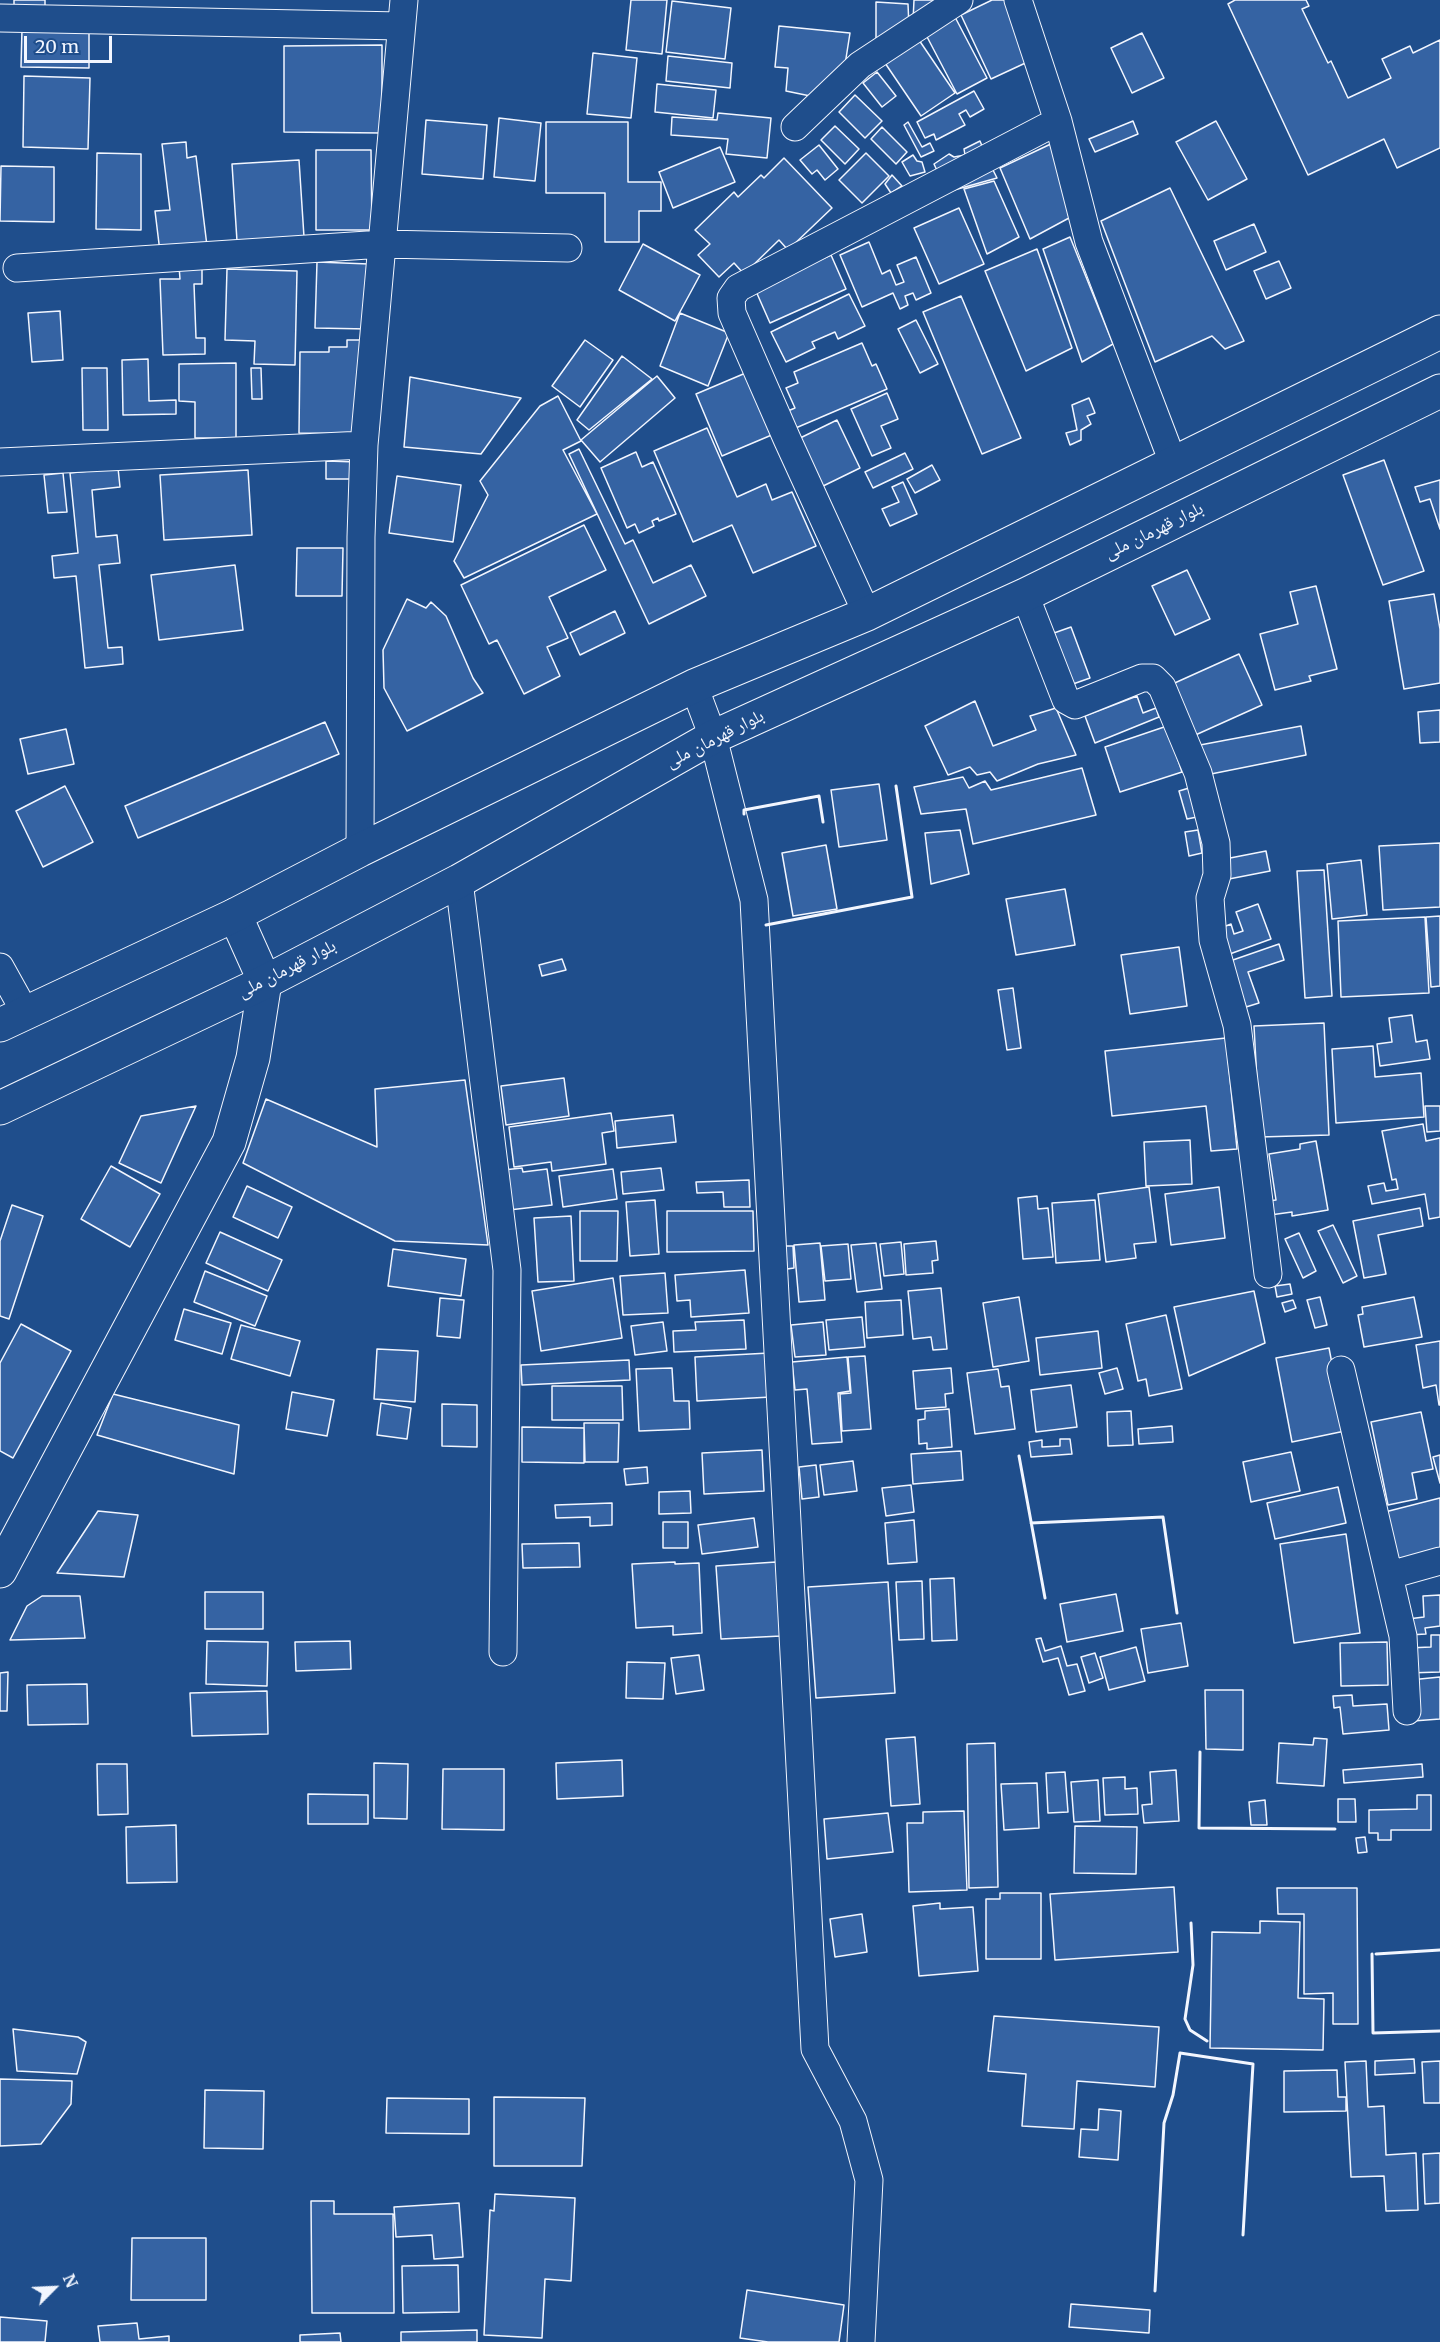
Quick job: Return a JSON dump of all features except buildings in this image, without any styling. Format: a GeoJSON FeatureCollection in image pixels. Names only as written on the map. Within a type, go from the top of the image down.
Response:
{"type":"FeatureCollection","features":[{"type":"Feature","properties":{"kind":"main road"},"geometry":{"type":"LineString","coordinates":[[12,1018],[235,915],[360,850],[694,686],[867,614],[1174,465],[1440,332]]}},
{"type":"Feature","properties":{"kind":"main road","name":"بلوار قهرمان ملی"},"geometry":{"type":"LineString","coordinates":[[0,1108],[265,981],[459,881],[713,737],[1025,595],[1440,391]]}},
{"type":"Feature","properties":{"kind":"main road"},"geometry":{"type":"LineString","coordinates":[[0,1571],[229,1142],[253,1058],[265,981],[235,915]]}},
{"type":"Feature","properties":{"kind":"street"},"geometry":{"type":"LineString","coordinates":[[795,127],[860,65],[959,0]]}},
{"type":"Feature","properties":{"kind":"street"},"geometry":{"type":"LineString","coordinates":[[1018,0],[1058,122],[1089,242],[1174,465]]}},
{"type":"Feature","properties":{"kind":"street"},"geometry":{"type":"LineString","coordinates":[[0,18],[402,13],[364,445],[361,549],[360,850]]}},
{"type":"Feature","properties":{"kind":"street"},"geometry":{"type":"LineString","coordinates":[[867,614],[732,313],[731,298],[738,288],[1058,122]]}},
{"type":"Feature","properties":{"kind":"street"},"geometry":{"type":"LineString","coordinates":[[17,268],[383,243],[568,248]]}},
{"type":"Feature","properties":{"kind":"street"},"geometry":{"type":"LineString","coordinates":[[0,462],[364,445]]}},
{"type":"Feature","properties":{"kind":"street"},"geometry":{"type":"LineString","coordinates":[[1025,595],[1066,700],[1075,705],[1142,678],[1153,678],[1162,687],[1198,773],[1216,843],[1217,875],[1210,898],[1213,940],[1237,1025],[1268,1274]]}},
{"type":"Feature","properties":{"kind":"street"},"geometry":{"type":"LineString","coordinates":[[694,686],[713,737],[754,900],[815,2049],[853,2121],[869,2180],[861,2342]]}},
{"type":"Feature","properties":{"kind":"street"},"geometry":{"type":"LineString","coordinates":[[459,881],[507,1270],[503,1652]]}},
{"type":"Feature","properties":{"kind":"street"},"geometry":{"type":"LineString","coordinates":[[0,967],[12,1018]]}},
{"type":"Feature","properties":{"kind":"street"},"geometry":{"type":"LineString","coordinates":[[1341,1370],[1403,1636],[1407,1711]]}},
{"type":"Feature","properties":{"kind":"street"},"geometry":{"type":"LineString","coordinates":[[1389,1575],[1440,1561]]}},
{"type":"Feature","properties":{"kind":"wall"},"geometry":{"type":"LineString","coordinates":[[766,925],[912,897],[896,786]]}},
{"type":"Feature","properties":{"kind":"wall"},"geometry":{"type":"LineString","coordinates":[[744,814],[744,810],[819,796],[823,822]]}},
{"type":"Feature","properties":{"kind":"wall"},"geometry":{"type":"LineString","coordinates":[[1019,1456],[1045,1598]]}},
{"type":"Feature","properties":{"kind":"wall"},"geometry":{"type":"LineString","coordinates":[[1031,1523],[1163,1517],[1177,1613]]}},
{"type":"Feature","properties":{"kind":"wall"},"geometry":{"type":"LineString","coordinates":[[1200,1752],[1199,1828],[1335,1829]]}},
{"type":"Feature","properties":{"kind":"wall"},"geometry":{"type":"LineString","coordinates":[[1191,1923],[1193,1965],[1185,2019],[1190,2030],[1207,2041]]}},
{"type":"Feature","properties":{"kind":"wall"},"geometry":{"type":"LineString","coordinates":[[1376,1954],[1440,1950]]}},
{"type":"Feature","properties":{"kind":"wall"},"geometry":{"type":"LineString","coordinates":[[1372,1954],[1373,2033],[1440,2031]]}},
{"type":"Feature","properties":{"kind":"wall"},"geometry":{"type":"LineString","coordinates":[[1155,2291],[1164,2123],[1173,2095],[1180,2053],[1253,2064],[1243,2235]]}}]}
